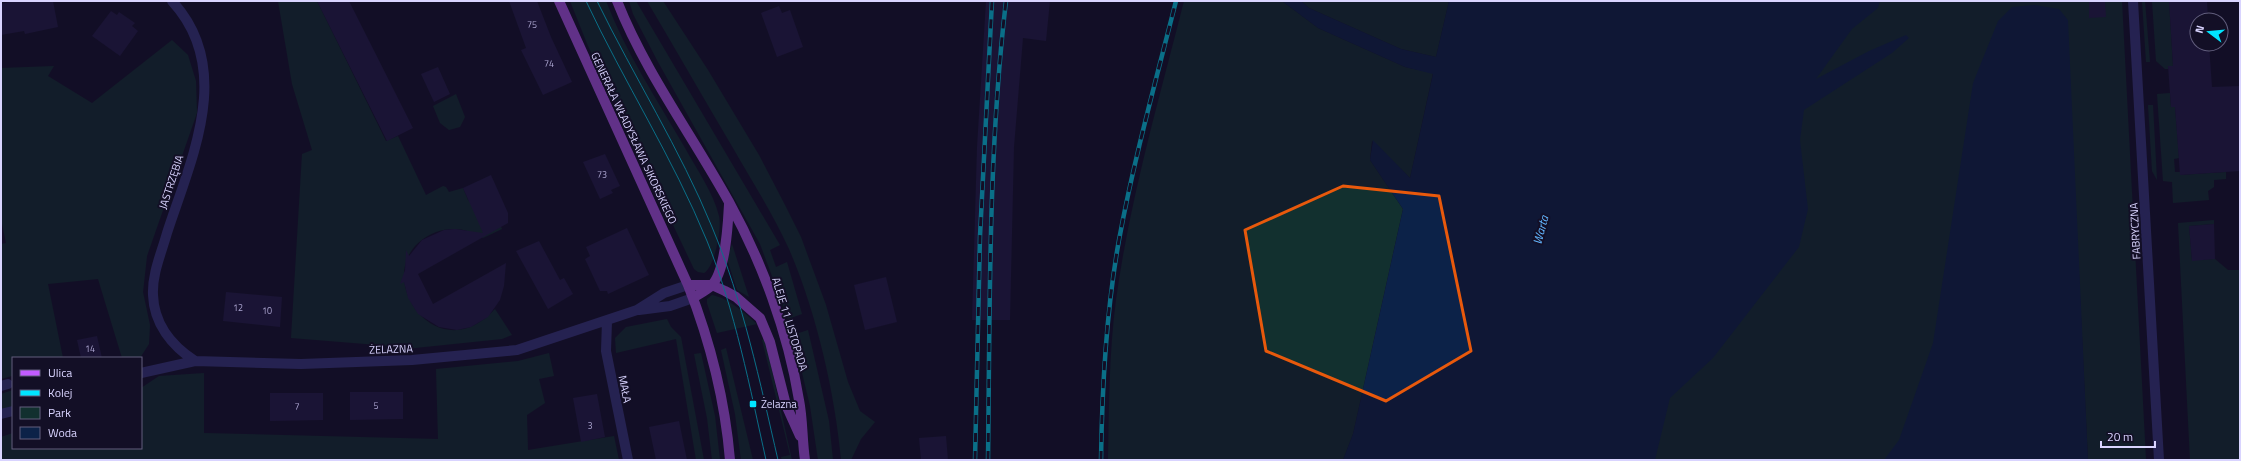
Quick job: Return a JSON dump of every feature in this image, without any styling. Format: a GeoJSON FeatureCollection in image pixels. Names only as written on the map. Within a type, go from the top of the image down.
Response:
{"type":"FeatureCollection","features":[{"type":"Feature","properties":{"kind":"main road","name":"GENERAŁA WŁADYSŁAWA SIKORSKIEGO"},"geometry":{"type":"LineString","coordinates":[[559,1],[688,285]]}},
{"type":"Feature","properties":{"kind":"main road"},"geometry":{"type":"LineString","coordinates":[[617,1],[642,53],[729,202],[728,227],[723,256],[712,285],[693,298]]}},
{"type":"Feature","properties":{"kind":"main road","name":"ALEJE 11 LISTOPADA"},"geometry":{"type":"LineString","coordinates":[[729,202],[757,259],[780,325],[800,400],[805,460]]}},
{"type":"Feature","properties":{"kind":"main road"},"geometry":{"type":"LineString","coordinates":[[730,460],[716,371],[688,285],[712,285],[736,297],[760,318],[770,342],[786,405],[803,442]]}},
{"type":"Feature","properties":{"kind":"street","name":"JASTRZĘBIA"},"geometry":{"type":"LineString","coordinates":[[172,1],[186,19],[194,36],[205,74],[206,93],[200,131],[155,271],[153,297],[159,322],[166,334],[174,345],[196,361]]}},
{"type":"Feature","properties":{"kind":"street","name":"FABRYCZNA"},"geometry":{"type":"LineString","coordinates":[[2133,1],[2159,460]]}},
{"type":"Feature","properties":{"kind":"street","name":"ŻELAZNA"},"geometry":{"type":"LineString","coordinates":[[142,373],[196,361],[301,364],[384,361],[517,350],[637,310],[664,293],[688,285]]}},
{"type":"Feature","properties":{"kind":"street","name":"ŻELAZNA"},"geometry":{"type":"LineString","coordinates":[[637,310],[670,306],[693,298]]}},
{"type":"Feature","properties":{"kind":"street","name":"MAŁA"},"geometry":{"type":"LineString","coordinates":[[607,321],[606,351],[628,460]]}},
{"type":"Feature","properties":{"kind":"street"},"geometry":{"type":"LineString","coordinates":[[1,414],[12,411]]}},
{"type":"Feature","properties":{"kind":"highlighted area"},"geometry":{"type":"Polygon","coordinates":[[[1343,186],[1439,196],[1471,351],[1386,401],[1266,351],[1245,230],[1343,186]]]}},
{"type":"Feature","properties":{"kind":"green space"},"geometry":{"type":"Polygon","coordinates":[[[278,1],[317,1],[386,141],[398,136],[426,195],[443,186],[446,187],[449,192],[463,188],[468,200],[495,213],[502,229],[483,238],[472,232],[460,229],[448,229],[436,232],[414,247],[405,266],[405,287],[414,307],[429,322],[449,330],[472,326],[495,309],[512,335],[502,339],[415,348],[291,338],[302,154],[312,150],[292,84],[278,1]]]}},
{"type":"Feature","properties":{"kind":"green space"},"geometry":{"type":"Polygon","coordinates":[[[570,1],[606,1],[632,58],[713,198],[720,221],[717,246],[711,263],[704,273],[698,272],[694,269],[588,46],[570,1]]]}},
{"type":"Feature","properties":{"kind":"green space"},"geometry":{"type":"Polygon","coordinates":[[[629,1],[636,1],[780,245],[770,250],[776,267],[787,262],[802,314],[788,319],[760,244],[658,62],[633,14],[629,1]]]}},
{"type":"Feature","properties":{"kind":"green space"},"geometry":{"type":"Polygon","coordinates":[[[647,1],[663,1],[708,70],[759,155],[801,237],[826,305],[848,382],[860,411],[875,422],[861,439],[851,460],[841,460],[834,407],[823,353],[808,299],[789,249],[762,198],[647,1]]]}},
{"type":"Feature","properties":{"kind":"green space"},"geometry":{"type":"Polygon","coordinates":[[[1184,1],[1282,1],[1318,28],[1405,67],[1433,73],[1410,178],[1372,141],[1370,160],[1403,209],[1353,434],[1343,460],[1108,460],[1112,340],[1122,262],[1146,149],[1184,1]]]}},
{"type":"Feature","properties":{"kind":"green space"},"geometry":{"type":"Polygon","coordinates":[[[1301,1],[1449,1],[1436,57],[1401,49],[1309,8],[1301,1]]]}},
{"type":"Feature","properties":{"kind":"green space"},"geometry":{"type":"Polygon","coordinates":[[[1857,1],[2122,1],[2146,460],[2088,460],[2079,274],[1914,460],[1644,460],[1763,152],[1857,1]]]}},
{"type":"Feature","properties":{"kind":"green space"},"geometry":{"type":"Polygon","coordinates":[[[2142,1],[2145,1],[2150,62],[2146,62],[2142,1]]]}},
{"type":"Feature","properties":{"kind":"green space"},"geometry":{"type":"Polygon","coordinates":[[[2152,1],[2169,1],[2173,66],[2168,66],[2168,69],[2165,69],[2156,61],[2152,1]]]}},
{"type":"Feature","properties":{"kind":"green space"},"geometry":{"type":"Polygon","coordinates":[[[172,40],[188,55],[196,81],[197,113],[147,256],[143,292],[150,325],[149,344],[141,357],[122,357],[98,279],[48,284],[63,357],[12,357],[12,376],[1,379],[1,244],[6,243],[1,219],[1,68],[54,66],[48,76],[92,103],[172,40]]]}},
{"type":"Feature","properties":{"kind":"green space"},"geometry":{"type":"Polygon","coordinates":[[[2170,93],[2171,107],[2175,107],[2179,158],[2174,159],[2175,172],[2180,172],[2180,175],[2226,172],[2226,179],[2214,180],[2214,187],[2208,191],[2209,200],[2173,203],[2172,182],[2163,181],[2157,94],[2170,93]]]}},
{"type":"Feature","properties":{"kind":"green space"},"geometry":{"type":"Polygon","coordinates":[[[456,94],[465,117],[460,127],[449,130],[440,123],[433,106],[456,94]]]}},
{"type":"Feature","properties":{"kind":"green space"},"geometry":{"type":"Polygon","coordinates":[[[2148,105],[2153,105],[2157,180],[2152,171],[2148,105]]]}},
{"type":"Feature","properties":{"kind":"green space"},"geometry":{"type":"Polygon","coordinates":[[[2214,220],[2214,224],[2189,226],[2192,260],[2215,259],[2228,270],[2240,270],[2240,460],[2190,460],[2178,223],[2214,220]]]}},
{"type":"Feature","properties":{"kind":"green space"},"geometry":{"type":"Polygon","coordinates":[[[732,244],[749,297],[737,290],[727,259],[732,244]]]}},
{"type":"Feature","properties":{"kind":"green space"},"geometry":{"type":"Polygon","coordinates":[[[712,295],[724,299],[742,311],[757,324],[717,333],[707,303],[707,299],[712,295]]]}},
{"type":"Feature","properties":{"kind":"green space"},"geometry":{"type":"Polygon","coordinates":[[[667,319],[671,327],[681,337],[704,460],[696,460],[676,339],[616,353],[615,338],[626,327],[667,319]]]}},
{"type":"Feature","properties":{"kind":"green space"},"geometry":{"type":"Polygon","coordinates":[[[808,330],[829,421],[833,460],[818,460],[810,406],[793,335],[808,330]]]}},
{"type":"Feature","properties":{"kind":"green space"},"geometry":{"type":"Polygon","coordinates":[[[765,339],[792,460],[782,460],[781,457],[790,455],[762,340],[765,339]]]}},
{"type":"Feature","properties":{"kind":"green space"},"geometry":{"type":"Polygon","coordinates":[[[726,348],[753,460],[741,460],[735,414],[721,350],[726,348]]]}},
{"type":"Feature","properties":{"kind":"green space"},"geometry":{"type":"Polygon","coordinates":[[[549,353],[554,376],[539,379],[545,403],[527,415],[528,450],[614,436],[619,460],[1,460],[1,437],[12,433],[12,449],[142,449],[142,387],[159,376],[204,373],[204,433],[438,439],[436,369],[518,361],[549,353]]]}},
{"type":"Feature","properties":{"kind":"green space"},"geometry":{"type":"Polygon","coordinates":[[[701,353],[715,416],[720,460],[712,460],[707,418],[694,354],[701,353]]]}},
{"type":"Feature","properties":{"kind":"green space"},"geometry":{"type":"Polygon","coordinates":[[[12,390],[12,407],[1,411],[1,394],[12,390]]]}},
{"type":"Feature","properties":{"kind":"water","name":"Warta"},"geometry":{"type":"Polygon","coordinates":[[[1282,1],[1301,1],[1309,8],[1401,49],[1436,57],[1449,1],[1880,1],[1878,8],[1852,29],[1816,79],[1869,51],[1906,35],[1909,38],[1892,53],[1804,110],[1800,140],[1808,209],[1799,247],[1713,358],[1670,398],[1655,460],[1343,460],[1353,434],[1403,209],[1370,160],[1373,140],[1410,178],[1433,74],[1405,67],[1318,28],[1282,1]]]}},
{"type":"Feature","properties":{"kind":"water"},"geometry":{"type":"Polygon","coordinates":[[[2035,5],[2059,9],[2068,20],[2088,460],[1884,460],[1899,440],[1933,343],[1973,83],[1998,21],[2012,7],[2035,5]]]}},
{"type":"Feature","properties":{"kind":"building"},"geometry":{"type":"Polygon","coordinates":[[[13,1],[53,1],[58,27],[25,34],[24,31],[1,35],[1,4],[13,1]]]}},
{"type":"Feature","properties":{"kind":"building"},"geometry":{"type":"Polygon","coordinates":[[[317,1],[349,1],[413,128],[387,141],[317,1]]]}},
{"type":"Feature","properties":{"kind":"building"},"geometry":{"type":"Polygon","coordinates":[[[509,1],[537,1],[551,37],[572,82],[543,95],[521,50],[526,48],[509,1]]]}},
{"type":"Feature","properties":{"kind":"building"},"geometry":{"type":"Polygon","coordinates":[[[986,1],[1050,1],[1046,41],[1023,38],[1014,147],[1010,320],[972,320],[977,147],[986,1]]]}},
{"type":"Feature","properties":{"kind":"building"},"geometry":{"type":"Polygon","coordinates":[[[2089,1],[2105,1],[2106,17],[2089,18],[2089,1]]]}},
{"type":"Feature","properties":{"kind":"building"},"geometry":{"type":"Polygon","coordinates":[[[2169,1],[2207,1],[2208,12],[2189,12],[2189,52],[2210,52],[2212,87],[2240,86],[2240,171],[2180,175],[2175,107],[2171,107],[2168,66],[2173,66],[2169,1]]]}},
{"type":"Feature","properties":{"kind":"building"},"geometry":{"type":"Polygon","coordinates":[[[779,6],[782,13],[790,10],[803,47],[777,57],[761,13],[779,6]]]}},
{"type":"Feature","properties":{"kind":"building"},"geometry":{"type":"Polygon","coordinates":[[[111,11],[117,15],[119,12],[135,23],[132,26],[138,31],[120,56],[92,36],[111,11]]]}},
{"type":"Feature","properties":{"kind":"building"},"geometry":{"type":"Polygon","coordinates":[[[438,67],[450,94],[434,102],[421,74],[438,67]]]}},
{"type":"Feature","properties":{"kind":"building"},"geometry":{"type":"Polygon","coordinates":[[[605,154],[620,186],[611,190],[613,193],[600,199],[583,162],[605,154]]]}},
{"type":"Feature","properties":{"kind":"building"},"geometry":{"type":"Polygon","coordinates":[[[491,175],[508,213],[508,223],[418,274],[433,304],[506,263],[504,286],[500,300],[488,317],[471,327],[457,330],[439,327],[418,314],[408,298],[404,282],[400,284],[405,270],[406,250],[409,256],[422,240],[444,230],[455,229],[483,233],[463,188],[491,175]]]}},
{"type":"Feature","properties":{"kind":"building"},"geometry":{"type":"Polygon","coordinates":[[[2214,224],[2215,259],[2192,261],[2189,226],[2214,224]]]}},
{"type":"Feature","properties":{"kind":"building"},"geometry":{"type":"Polygon","coordinates":[[[627,228],[649,275],[608,294],[607,291],[600,291],[585,259],[590,256],[586,247],[627,228]]]}},
{"type":"Feature","properties":{"kind":"building"},"geometry":{"type":"Polygon","coordinates":[[[539,241],[560,280],[564,278],[573,294],[548,309],[516,251],[539,241]]]}},
{"type":"Feature","properties":{"kind":"building"},"geometry":{"type":"Polygon","coordinates":[[[886,277],[897,322],[865,330],[854,285],[886,277]]]}},
{"type":"Feature","properties":{"kind":"building"},"geometry":{"type":"Polygon","coordinates":[[[226,292],[282,297],[280,327],[223,321],[226,292]]]}},
{"type":"Feature","properties":{"kind":"building"},"geometry":{"type":"Polygon","coordinates":[[[97,336],[102,357],[81,357],[77,340],[97,336]]]}},
{"type":"Feature","properties":{"kind":"building"},"geometry":{"type":"Polygon","coordinates":[[[350,392],[403,392],[403,419],[350,420],[350,392]]]}},
{"type":"Feature","properties":{"kind":"building"},"geometry":{"type":"Polygon","coordinates":[[[270,393],[323,393],[323,420],[270,421],[270,393]]]}},
{"type":"Feature","properties":{"kind":"building"},"geometry":{"type":"Polygon","coordinates":[[[597,394],[605,437],[581,442],[573,398],[597,394]]]}},
{"type":"Feature","properties":{"kind":"building"},"geometry":{"type":"Polygon","coordinates":[[[679,421],[687,460],[656,460],[649,427],[679,421]]]}},
{"type":"Feature","properties":{"kind":"building"},"geometry":{"type":"Polygon","coordinates":[[[946,436],[948,460],[921,460],[919,438],[946,436]]]}},
{"type":"Feature","properties":{"kind":"tram line"},"geometry":{"type":"LineString","coordinates":[[586,1],[616,61],[664,150],[694,210],[707,241],[717,267],[734,322],[748,377],[766,460]]}},
{"type":"Feature","properties":{"kind":"tram line"},"geometry":{"type":"LineString","coordinates":[[597,1],[686,169],[712,227],[742,313],[778,460]]}},
{"type":"Feature","properties":{"kind":"railway"},"geometry":{"type":"LineString","coordinates":[[975,460],[980,236],[992,1]]}},
{"type":"Feature","properties":{"kind":"railway"},"geometry":{"type":"LineString","coordinates":[[988,460],[993,173],[1000,58],[1006,1]]}},
{"type":"Feature","properties":{"kind":"railway"},"geometry":{"type":"LineString","coordinates":[[1101,460],[1102,405],[1108,322],[1119,240],[1131,180],[1176,1]]}},
{"type":"Feature","properties":{"kind":"place","name":"Żelazna"},"geometry":{"type":"Point","coordinates":[753,404]}}]}
